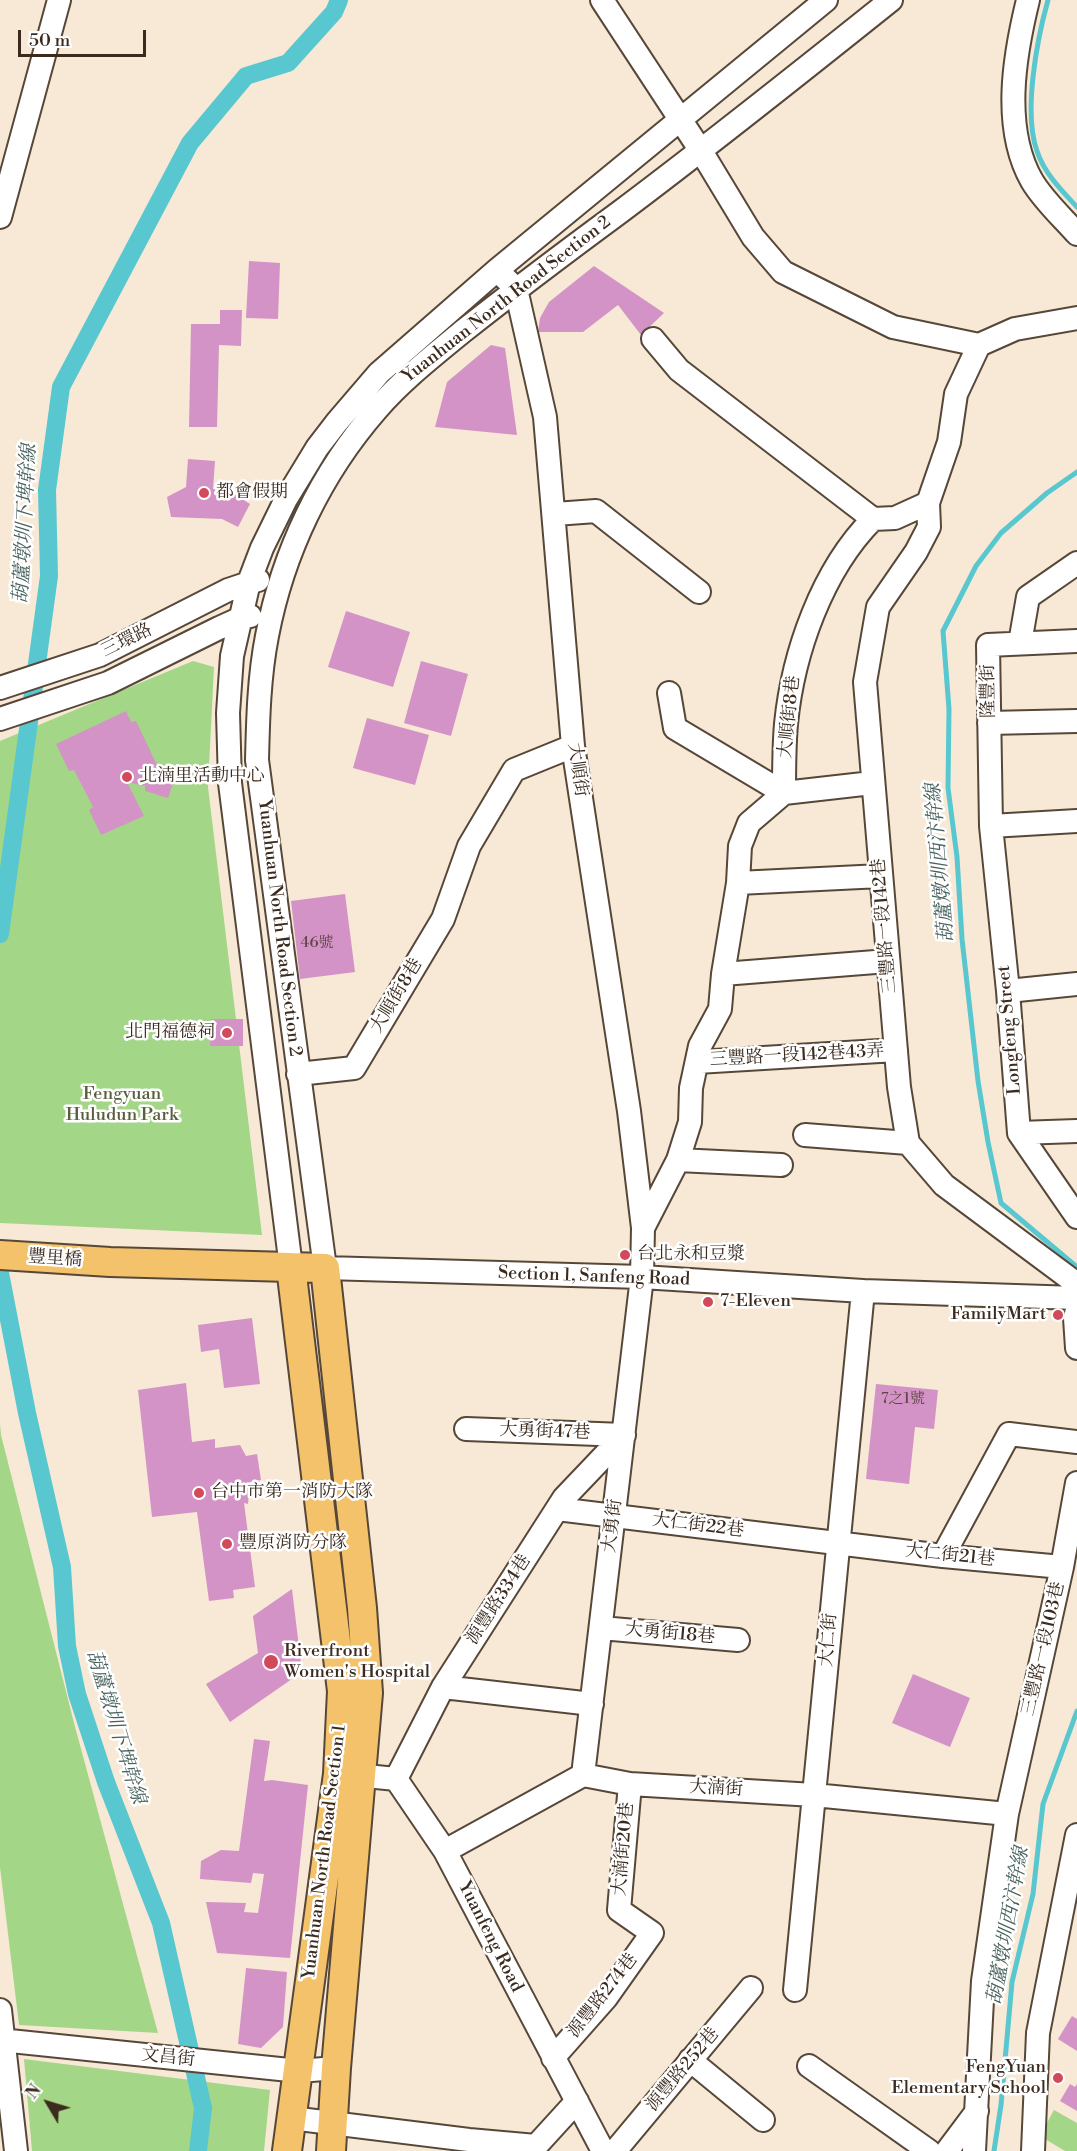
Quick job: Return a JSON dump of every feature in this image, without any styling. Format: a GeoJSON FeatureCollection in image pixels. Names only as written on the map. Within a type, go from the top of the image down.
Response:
{"type":"FeatureCollection","features":[{"type":"Feature","properties":{"kind":"main road","name":"豐里橋"},"geometry":{"type":"LineString","coordinates":[[0,1255],[110,1262]]}},
{"type":"Feature","properties":{"kind":"main road","name":"Section 1, Sanfeng Road"},"geometry":{"type":"LineString","coordinates":[[110,1262],[324,1268]]}},
{"type":"Feature","properties":{"kind":"main road","name":"Yuanhuan North Road Section 1"},"geometry":{"type":"LineString","coordinates":[[291,1267],[342,1690],[350,1775],[331,2151]]}},
{"type":"Feature","properties":{"kind":"main road","name":"Yuanhuan North Road Section 1"},"geometry":{"type":"LineString","coordinates":[[286,2151],[350,1775],[368,1693],[359,1586],[324,1268]]}},
{"type":"Feature","properties":{"kind":"street"},"geometry":{"type":"LineString","coordinates":[[0,217],[59,0]]}},
{"type":"Feature","properties":{"kind":"street"},"geometry":{"type":"LineString","coordinates":[[602,0],[701,151],[753,237],[783,272],[893,327],[979,345],[1014,329],[1077,318]]}},
{"type":"Feature","properties":{"kind":"street","name":"Yuanhuan North Road Section 2"},"geometry":{"type":"LineString","coordinates":[[324,1268],[257,760],[259,695],[267,635],[284,574],[303,522],[319,491],[356,434],[413,372],[516,289],[701,151],[891,0]]}},
{"type":"Feature","properties":{"kind":"street"},"geometry":{"type":"LineString","coordinates":[[1028,0],[1013,91],[1014,133],[1021,157],[1033,182],[1050,205],[1077,234]]}},
{"type":"Feature","properties":{"kind":"street","name":"Yuanhuan North Road Section 2"},"geometry":{"type":"LineString","coordinates":[[291,1267],[230,783],[228,713],[231,668],[249,582],[273,523],[317,448],[380,373],[497,270],[821,2]]}},
{"type":"Feature","properties":{"kind":"street"},"geometry":{"type":"LineString","coordinates":[[497,270],[516,289]]}},
{"type":"Feature","properties":{"kind":"street","name":"大順街"},"geometry":{"type":"LineString","coordinates":[[516,289],[545,417],[573,746],[629,1111],[643,1228],[642,1277]]}},
{"type":"Feature","properties":{"kind":"street"},"geometry":{"type":"LineString","coordinates":[[653,339],[679,370],[873,519],[895,518],[928,503],[949,442],[956,394],[979,345]]}},
{"type":"Feature","properties":{"kind":"street","name":"三豐路一段142巷"},"geometry":{"type":"LineString","coordinates":[[908,1143],[896,1050],[865,682],[878,607],[916,552],[929,527],[928,503]]}},
{"type":"Feature","properties":{"kind":"street"},"geometry":{"type":"LineString","coordinates":[[555,514],[596,511],[699,592]]}},
{"type":"Feature","properties":{"kind":"street","name":"大順街8巷"},"geometry":{"type":"LineString","coordinates":[[784,793],[786,724],[794,670],[816,606],[858,534],[873,519]]}},
{"type":"Feature","properties":{"kind":"street"},"geometry":{"type":"LineString","coordinates":[[1020,644],[1028,597],[1077,562]]}},
{"type":"Feature","properties":{"kind":"street","name":"三環路"},"geometry":{"type":"LineString","coordinates":[[0,688],[99,656],[249,582],[284,574]]}},
{"type":"Feature","properties":{"kind":"street","name":"三環路"},"geometry":{"type":"LineString","coordinates":[[0,719],[108,684],[241,618],[273,612]]}},
{"type":"Feature","properties":{"kind":"street","name":"隆豐街"},"geometry":{"type":"LineString","coordinates":[[991,826],[988,645],[1077,641]]}},
{"type":"Feature","properties":{"kind":"street"},"geometry":{"type":"LineString","coordinates":[[669,693],[675,728],[784,793]]}},
{"type":"Feature","properties":{"kind":"street"},"geometry":{"type":"LineString","coordinates":[[989,723],[1077,721]]}},
{"type":"Feature","properties":{"kind":"street","name":"大順街8巷"},"geometry":{"type":"LineString","coordinates":[[298,1074],[354,1068],[443,919],[469,846],[514,770],[573,746]]}},
{"type":"Feature","properties":{"kind":"street"},"geometry":{"type":"LineString","coordinates":[[643,1228],[678,1160],[690,1122],[691,1089],[700,1046],[720,1009],[723,974],[738,883],[740,846],[749,823],[784,793],[873,783]]}},
{"type":"Feature","properties":{"kind":"street"},"geometry":{"type":"LineString","coordinates":[[991,826],[1077,821]]}},
{"type":"Feature","properties":{"kind":"street","name":"Longfeng Street"},"geometry":{"type":"LineString","coordinates":[[991,826],[1008,990],[1019,1133]]}},
{"type":"Feature","properties":{"kind":"street"},"geometry":{"type":"LineString","coordinates":[[738,883],[881,876]]}},
{"type":"Feature","properties":{"kind":"street"},"geometry":{"type":"LineString","coordinates":[[723,974],[888,961]]}},
{"type":"Feature","properties":{"kind":"street"},"geometry":{"type":"LineString","coordinates":[[1008,990],[1077,984]]}},
{"type":"Feature","properties":{"kind":"street","name":"三豐路一段142巷43弄"},"geometry":{"type":"LineString","coordinates":[[697,1062],[896,1050]]}},
{"type":"Feature","properties":{"kind":"street"},"geometry":{"type":"LineString","coordinates":[[1019,1133],[1077,1131]]}},
{"type":"Feature","properties":{"kind":"street"},"geometry":{"type":"LineString","coordinates":[[1019,1133],[1077,1217]]}},
{"type":"Feature","properties":{"kind":"street"},"geometry":{"type":"LineString","coordinates":[[805,1135],[908,1143],[944,1185],[1077,1284]]}},
{"type":"Feature","properties":{"kind":"street"},"geometry":{"type":"LineString","coordinates":[[678,1160],[782,1165]]}},
{"type":"Feature","properties":{"kind":"street","name":"Section 1, Sanfeng Road"},"geometry":{"type":"LineString","coordinates":[[324,1268],[642,1277],[863,1291],[1077,1298]]}},
{"type":"Feature","properties":{"kind":"street","name":"大勇街"},"geometry":{"type":"LineString","coordinates":[[583,1775],[642,1277]]}},
{"type":"Feature","properties":{"kind":"street","name":"大仁街"},"geometry":{"type":"LineString","coordinates":[[795,1990],[863,1291]]}},
{"type":"Feature","properties":{"kind":"street"},"geometry":{"type":"LineString","coordinates":[[1077,1310],[1075,1318],[1077,1348]]}},
{"type":"Feature","properties":{"kind":"street","name":"大勇街47巷"},"geometry":{"type":"LineString","coordinates":[[466,1429],[624,1436]]}},
{"type":"Feature","properties":{"kind":"street"},"geometry":{"type":"LineString","coordinates":[[943,1556],[1009,1434],[1077,1442]]}},
{"type":"Feature","properties":{"kind":"street","name":"源豐路334巷"},"geometry":{"type":"LineString","coordinates":[[396,1779],[443,1687],[564,1498],[624,1436]]}},
{"type":"Feature","properties":{"kind":"street","name":"三豐路一段103巷"},"geometry":{"type":"LineString","coordinates":[[974,2151],[983,1981],[1007,1814],[1062,1567],[1077,1483]]}},
{"type":"Feature","properties":{"kind":"street","name":"大仁街22巷"},"geometry":{"type":"LineString","coordinates":[[557,1509],[838,1543]]}},
{"type":"Feature","properties":{"kind":"street","name":"大仁街21巷"},"geometry":{"type":"LineString","coordinates":[[838,1543],[1062,1567]]}},
{"type":"Feature","properties":{"kind":"street","name":"大勇街18巷"},"geometry":{"type":"LineString","coordinates":[[601,1628],[738,1640]]}},
{"type":"Feature","properties":{"kind":"street"},"geometry":{"type":"LineString","coordinates":[[443,1687],[592,1704]]}},
{"type":"Feature","properties":{"kind":"street"},"geometry":{"type":"LineString","coordinates":[[350,1775],[396,1779]]}},
{"type":"Feature","properties":{"kind":"street"},"geometry":{"type":"LineString","coordinates":[[445,1851],[583,1775]]}},
{"type":"Feature","properties":{"kind":"street","name":"大湳街"},"geometry":{"type":"LineString","coordinates":[[583,1775],[630,1784],[814,1795],[1007,1814]]}},
{"type":"Feature","properties":{"kind":"street","name":"Yuanfeng Road"},"geometry":{"type":"LineString","coordinates":[[396,1779],[445,1851],[603,2151]]}},
{"type":"Feature","properties":{"kind":"street","name":"大湳街20巷"},"geometry":{"type":"LineString","coordinates":[[630,1784],[620,1910],[652,1933]]}},
{"type":"Feature","properties":{"kind":"street"},"geometry":{"type":"LineString","coordinates":[[1033,2151],[1038,2033],[1077,1835]]}},
{"type":"Feature","properties":{"kind":"street","name":"源豐路274巷"},"geometry":{"type":"LineString","coordinates":[[552,2058],[606,1998],[652,1933]]}},
{"type":"Feature","properties":{"kind":"street","name":"源豐路252巷"},"geometry":{"type":"LineString","coordinates":[[615,2151],[751,1988]]}},
{"type":"Feature","properties":{"kind":"street"},"geometry":{"type":"LineString","coordinates":[[0,2010],[16,2151]]}},
{"type":"Feature","properties":{"kind":"street","name":"文昌街"},"geometry":{"type":"LineString","coordinates":[[2,2041],[299,2071],[336,2068]]}},
{"type":"Feature","properties":{"kind":"street"},"geometry":{"type":"LineString","coordinates":[[690,2061],[763,2120]]}},
{"type":"Feature","properties":{"kind":"street"},"geometry":{"type":"LineString","coordinates":[[809,2066],[929,2151]]}},
{"type":"Feature","properties":{"kind":"street"},"geometry":{"type":"LineString","coordinates":[[291,2118],[334,2122],[469,2146],[536,2146],[577,2102]]}},
{"type":"Feature","properties":{"kind":"street"},"geometry":{"type":"LineString","coordinates":[[946,2151],[976,2111]]}},
{"type":"Feature","properties":{"kind":"green space","name":"Fengyuan Huludun Park"},"geometry":{"type":"Polygon","coordinates":[[[193,661],[214,667],[208,787],[262,1235],[0,1223],[0,741],[193,661]]]}},
{"type":"Feature","properties":{"kind":"green space"},"geometry":{"type":"Polygon","coordinates":[[[0,1424],[74,1723],[158,2033],[19,2025],[0,1867],[0,1424]]]}},
{"type":"Feature","properties":{"kind":"green space"},"geometry":{"type":"Polygon","coordinates":[[[24,2059],[270,2090],[264,2151],[32,2151],[24,2059]]]}},
{"type":"Feature","properties":{"kind":"green space"},"geometry":{"type":"Polygon","coordinates":[[[1054,2110],[1077,2123],[1077,2151],[1065,2151],[1040,2136],[1054,2110]]]}},
{"type":"Feature","properties":{"kind":"building"},"geometry":{"type":"Polygon","coordinates":[[[249,261],[280,263],[278,319],[246,318],[249,261]]]}},
{"type":"Feature","properties":{"kind":"building"},"geometry":{"type":"Polygon","coordinates":[[[594,266],[664,313],[641,335],[618,305],[583,332],[538,332],[540,318],[549,302],[594,266]]]}},
{"type":"Feature","properties":{"kind":"building"},"geometry":{"type":"Polygon","coordinates":[[[220,310],[242,310],[241,346],[219,345],[217,427],[189,427],[191,324],[220,324],[220,310]]]}},
{"type":"Feature","properties":{"kind":"building"},"geometry":{"type":"Polygon","coordinates":[[[491,345],[505,348],[517,435],[435,427],[447,382],[491,345]]]}},
{"type":"Feature","properties":{"kind":"building","name":"都會假期"},"geometry":{"type":"Polygon","coordinates":[[[188,459],[215,461],[213,489],[226,489],[250,504],[238,527],[222,519],[171,517],[167,497],[186,487],[188,459]]]}},
{"type":"Feature","properties":{"kind":"building"},"geometry":{"type":"Polygon","coordinates":[[[346,611],[410,632],[393,687],[328,667],[346,611]]]}},
{"type":"Feature","properties":{"kind":"building"},"geometry":{"type":"Polygon","coordinates":[[[421,661],[468,674],[451,736],[404,723],[421,661]]]}},
{"type":"Feature","properties":{"kind":"building","name":"北湳里活動中心"},"geometry":{"type":"Polygon","coordinates":[[[126,711],[131,722],[136,721],[157,765],[177,772],[168,798],[145,791],[145,786],[127,782],[144,816],[101,835],[89,810],[93,807],[74,770],[69,771],[56,744],[126,711]]]}},
{"type":"Feature","properties":{"kind":"building"},"geometry":{"type":"Polygon","coordinates":[[[367,718],[429,735],[415,785],[353,768],[367,718]]]}},
{"type":"Feature","properties":{"kind":"building"},"geometry":{"type":"Polygon","coordinates":[[[345,894],[355,972],[300,979],[291,901],[345,894]]]}},
{"type":"Feature","properties":{"kind":"building","name":"北門福德祠"},"geometry":{"type":"Polygon","coordinates":[[[211,1019],[243,1019],[243,1046],[210,1046],[211,1019]]]}},
{"type":"Feature","properties":{"kind":"building"},"geometry":{"type":"Polygon","coordinates":[[[252,1318],[260,1384],[224,1388],[219,1349],[201,1352],[198,1325],[252,1318]]]}},
{"type":"Feature","properties":{"kind":"building","name":"台中市第一消防大隊"},"geometry":{"type":"Polygon","coordinates":[[[186,1383],[192,1442],[215,1439],[215,1448],[240,1445],[246,1456],[257,1454],[261,1480],[250,1482],[248,1504],[244,1503],[255,1587],[233,1590],[234,1598],[209,1601],[197,1512],[152,1517],[138,1390],[186,1383]]]}},
{"type":"Feature","properties":{"kind":"building"},"geometry":{"type":"Polygon","coordinates":[[[876,1384],[938,1390],[934,1429],[915,1427],[909,1484],[866,1479],[876,1384]]]}},
{"type":"Feature","properties":{"kind":"building","name":"Riverfront Women's Hospital"},"geometry":{"type":"Polygon","coordinates":[[[292,1589],[302,1672],[230,1722],[206,1684],[258,1653],[253,1616],[292,1589]]]}},
{"type":"Feature","properties":{"kind":"building"},"geometry":{"type":"Polygon","coordinates":[[[913,1674],[970,1698],[950,1747],[892,1723],[913,1674]]]}},
{"type":"Feature","properties":{"kind":"building"},"geometry":{"type":"Polygon","coordinates":[[[254,1739],[270,1741],[264,1781],[308,1785],[290,1958],[217,1953],[206,1902],[246,1903],[244,1912],[258,1913],[264,1874],[253,1873],[251,1883],[200,1879],[201,1861],[221,1850],[239,1851],[254,1739]]]}},
{"type":"Feature","properties":{"kind":"building"},"geometry":{"type":"Polygon","coordinates":[[[246,1968],[287,1972],[283,2027],[261,2048],[238,2044],[246,1968]]]}},
{"type":"Feature","properties":{"kind":"building"},"geometry":{"type":"Polygon","coordinates":[[[1072,2016],[1077,2019],[1077,2051],[1058,2039],[1072,2016]]]}},
{"type":"Feature","properties":{"kind":"building"},"geometry":{"type":"Polygon","coordinates":[[[1070,2084],[1075,2087],[1077,2084],[1077,2111],[1060,2101],[1070,2084]]]}},
{"type":"Feature","properties":{"kind":"waterway","name":"葫蘆墩圳下埤幹線"},"geometry":{"type":"LineString","coordinates":[[0,934],[49,576],[47,490],[61,387],[190,143],[246,76],[288,63],[334,12],[339,0]]}},
{"type":"Feature","properties":{"kind":"waterway","name":"葫蘆燉圳西汴幹線"},"geometry":{"type":"LineString","coordinates":[[1048,0],[1033,76],[1031,97],[1033,135],[1044,167],[1077,207]]}},
{"type":"Feature","properties":{"kind":"waterway","name":"葫蘆燉圳西汴幹線"},"geometry":{"type":"LineString","coordinates":[[1077,472],[1047,493],[1001,533],[976,566],[943,631],[949,709],[948,788],[957,857],[962,939],[978,1081],[988,1142],[1001,1203],[1077,1267]]}},
{"type":"Feature","properties":{"kind":"waterway","name":"葫蘆墩圳下埤幹線"},"geometry":{"type":"LineString","coordinates":[[0,1273],[27,1413],[62,1567],[67,1646],[77,1694],[106,1782],[161,1923],[203,2108],[198,2151]]}},
{"type":"Feature","properties":{"kind":"waterway","name":"葫蘆燉圳西汴幹線"},"geometry":{"type":"LineString","coordinates":[[994,2151],[1001,2105],[1012,1982],[1033,1894],[1043,1804],[1077,1711]]}},
{"type":"Feature","properties":{"kind":"place","name":"都會假期"},"geometry":{"type":"Point","coordinates":[204,493]}},
{"type":"Feature","properties":{"kind":"place","name":"北湳里活動中心"},"geometry":{"type":"Point","coordinates":[127,777]}},
{"type":"Feature","properties":{"kind":"place","name":"北門福德祠"},"geometry":{"type":"Point","coordinates":[227,1033]}},
{"type":"Feature","properties":{"kind":"place","name":"台北永和豆漿"},"geometry":{"type":"Point","coordinates":[625,1255]}},
{"type":"Feature","properties":{"kind":"place","name":"7-Eleven"},"geometry":{"type":"Point","coordinates":[708,1302]}},
{"type":"Feature","properties":{"kind":"place","name":"FamilyMart"},"geometry":{"type":"Point","coordinates":[1058,1315]}},
{"type":"Feature","properties":{"kind":"place","name":"台中市第一消防大隊"},"geometry":{"type":"Point","coordinates":[199,1493]}},
{"type":"Feature","properties":{"kind":"place","name":"豐原消防分隊"},"geometry":{"type":"Point","coordinates":[227,1544]}},
{"type":"Feature","properties":{"kind":"place","name":"Riverfront Women's Hospital"},"geometry":{"type":"Point","coordinates":[271,1662]}},
{"type":"Feature","properties":{"kind":"place","name":"FengYuan Elementary School"},"geometry":{"type":"Point","coordinates":[1058,2078]}}]}
